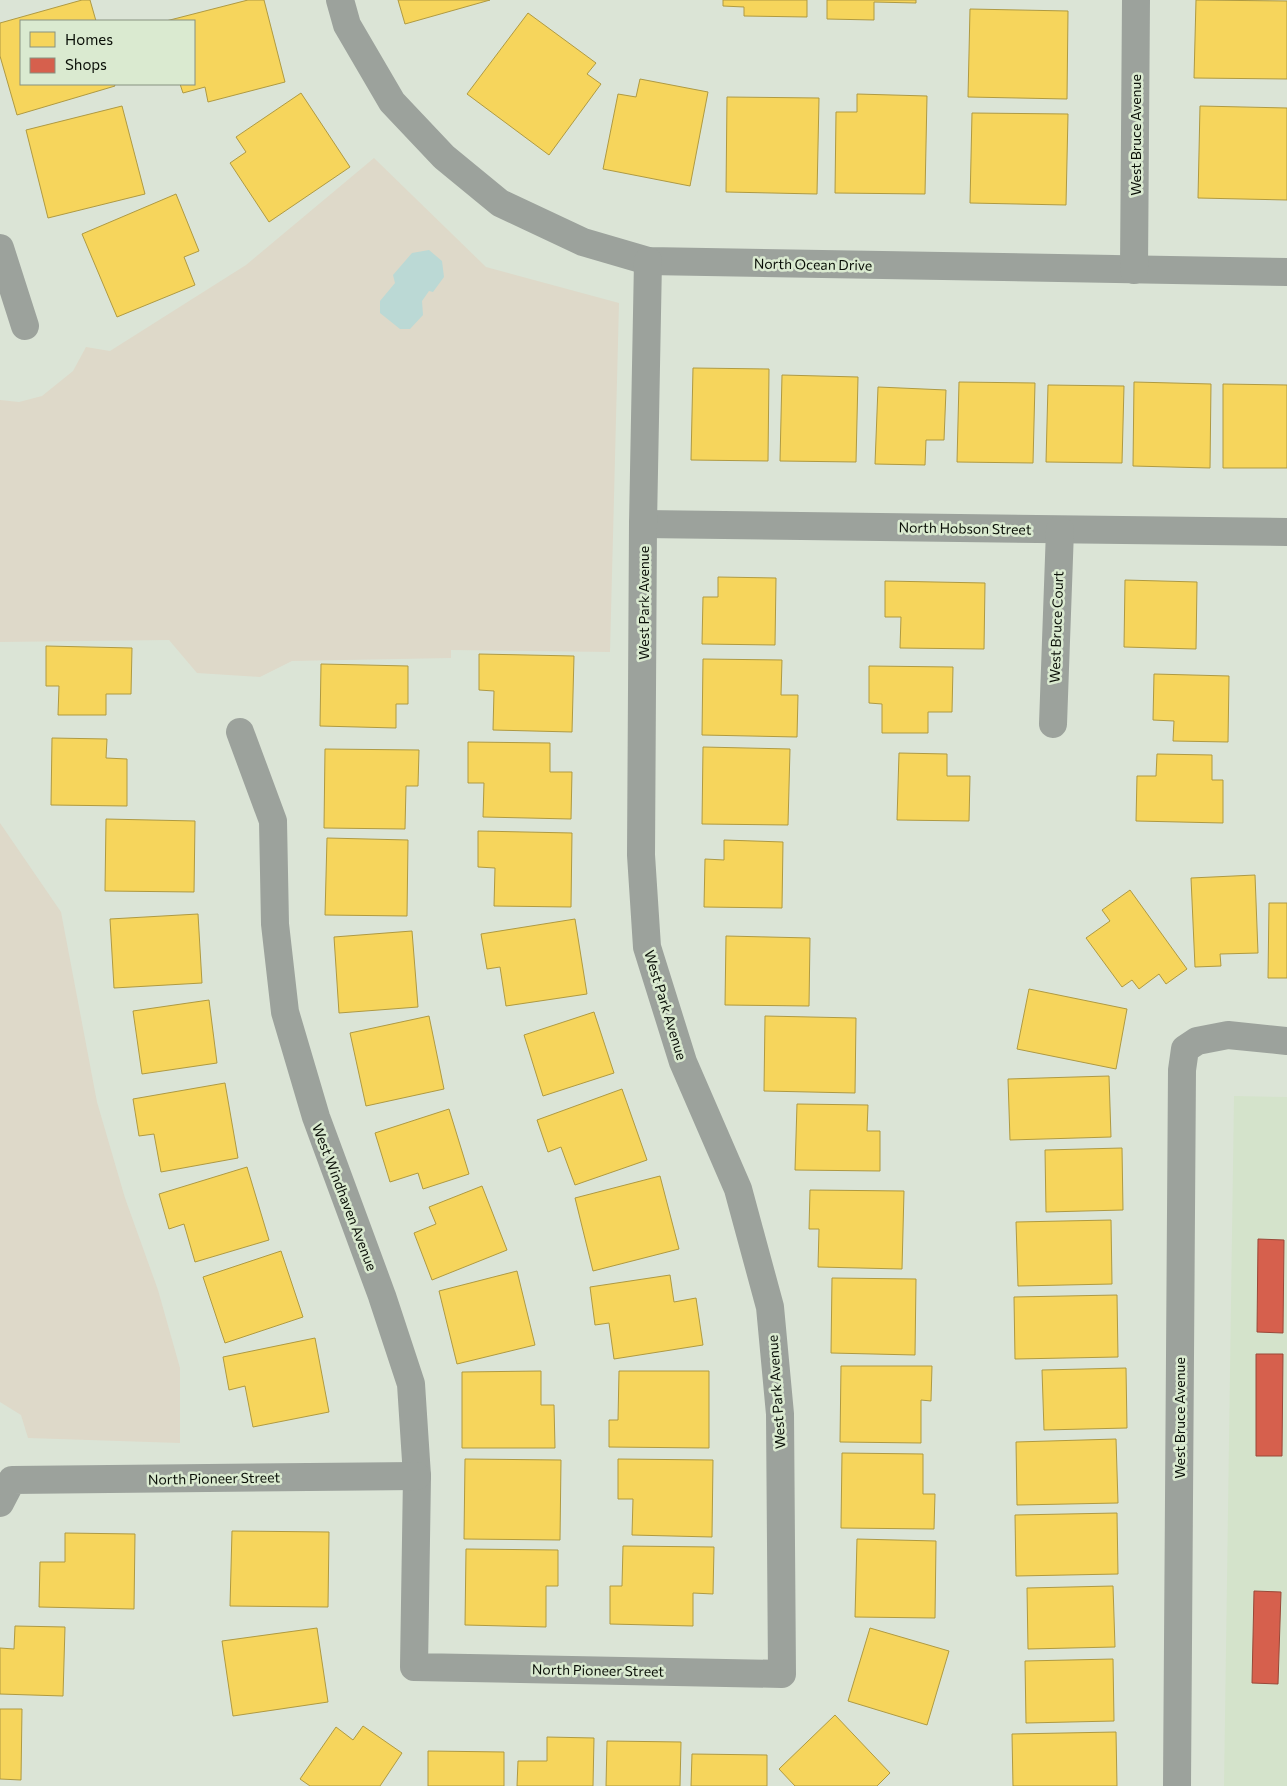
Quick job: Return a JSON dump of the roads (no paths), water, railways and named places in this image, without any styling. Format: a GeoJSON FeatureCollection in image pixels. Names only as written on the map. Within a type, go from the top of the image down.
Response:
{"type":"FeatureCollection","features":[{"type":"Feature","properties":{"kind":"street","name":"North Ocean Drive"},"geometry":{"type":"LineString","coordinates":[[340,0],[347,25],[392,102],[444,157],[500,203],[583,242],[648,261],[1287,272]]}},
{"type":"Feature","properties":{"kind":"street","name":"West Bruce Avenue"},"geometry":{"type":"LineString","coordinates":[[1134,270],[1136,0]]}},
{"type":"Feature","properties":{"kind":"street"},"geometry":{"type":"LineString","coordinates":[[0,248],[25,326]]}},
{"type":"Feature","properties":{"kind":"street","name":"West Park Avenue"},"geometry":{"type":"LineString","coordinates":[[648,261],[643,524],[641,855],[647,947],[683,1062],[738,1189],[770,1308],[780,1414],[782,1674]]}},
{"type":"Feature","properties":{"kind":"street","name":"North Hobson Street"},"geometry":{"type":"LineString","coordinates":[[643,524],[1287,532]]}},
{"type":"Feature","properties":{"kind":"street","name":"West Bruce Court"},"geometry":{"type":"LineString","coordinates":[[1053,724],[1060,530]]}},
{"type":"Feature","properties":{"kind":"street","name":"West Windhaven Avenue"},"geometry":{"type":"LineString","coordinates":[[240,732],[273,821],[275,924],[285,1012],[316,1117],[382,1296],[411,1384],[417,1476],[414,1667]]}},
{"type":"Feature","properties":{"kind":"street","name":"West Bruce Avenue"},"geometry":{"type":"LineString","coordinates":[[1177,1786],[1182,1080],[1185,1049],[1197,1041],[1228,1036],[1287,1041]]}},
{"type":"Feature","properties":{"kind":"street","name":"North Pioneer Street"},"geometry":{"type":"LineString","coordinates":[[6,1491],[417,1476]]}},
{"type":"Feature","properties":{"kind":"street","name":"North Pioneer Street"},"geometry":{"type":"LineString","coordinates":[[414,1667],[782,1674]]}},
{"type":"Feature","properties":{"kind":"water"},"geometry":{"type":"Polygon","coordinates":[[[429,250],[442,261],[444,277],[433,292],[429,291],[422,301],[423,315],[410,329],[400,329],[380,313],[380,301],[395,283],[393,275],[412,253],[429,250]]]}}]}
